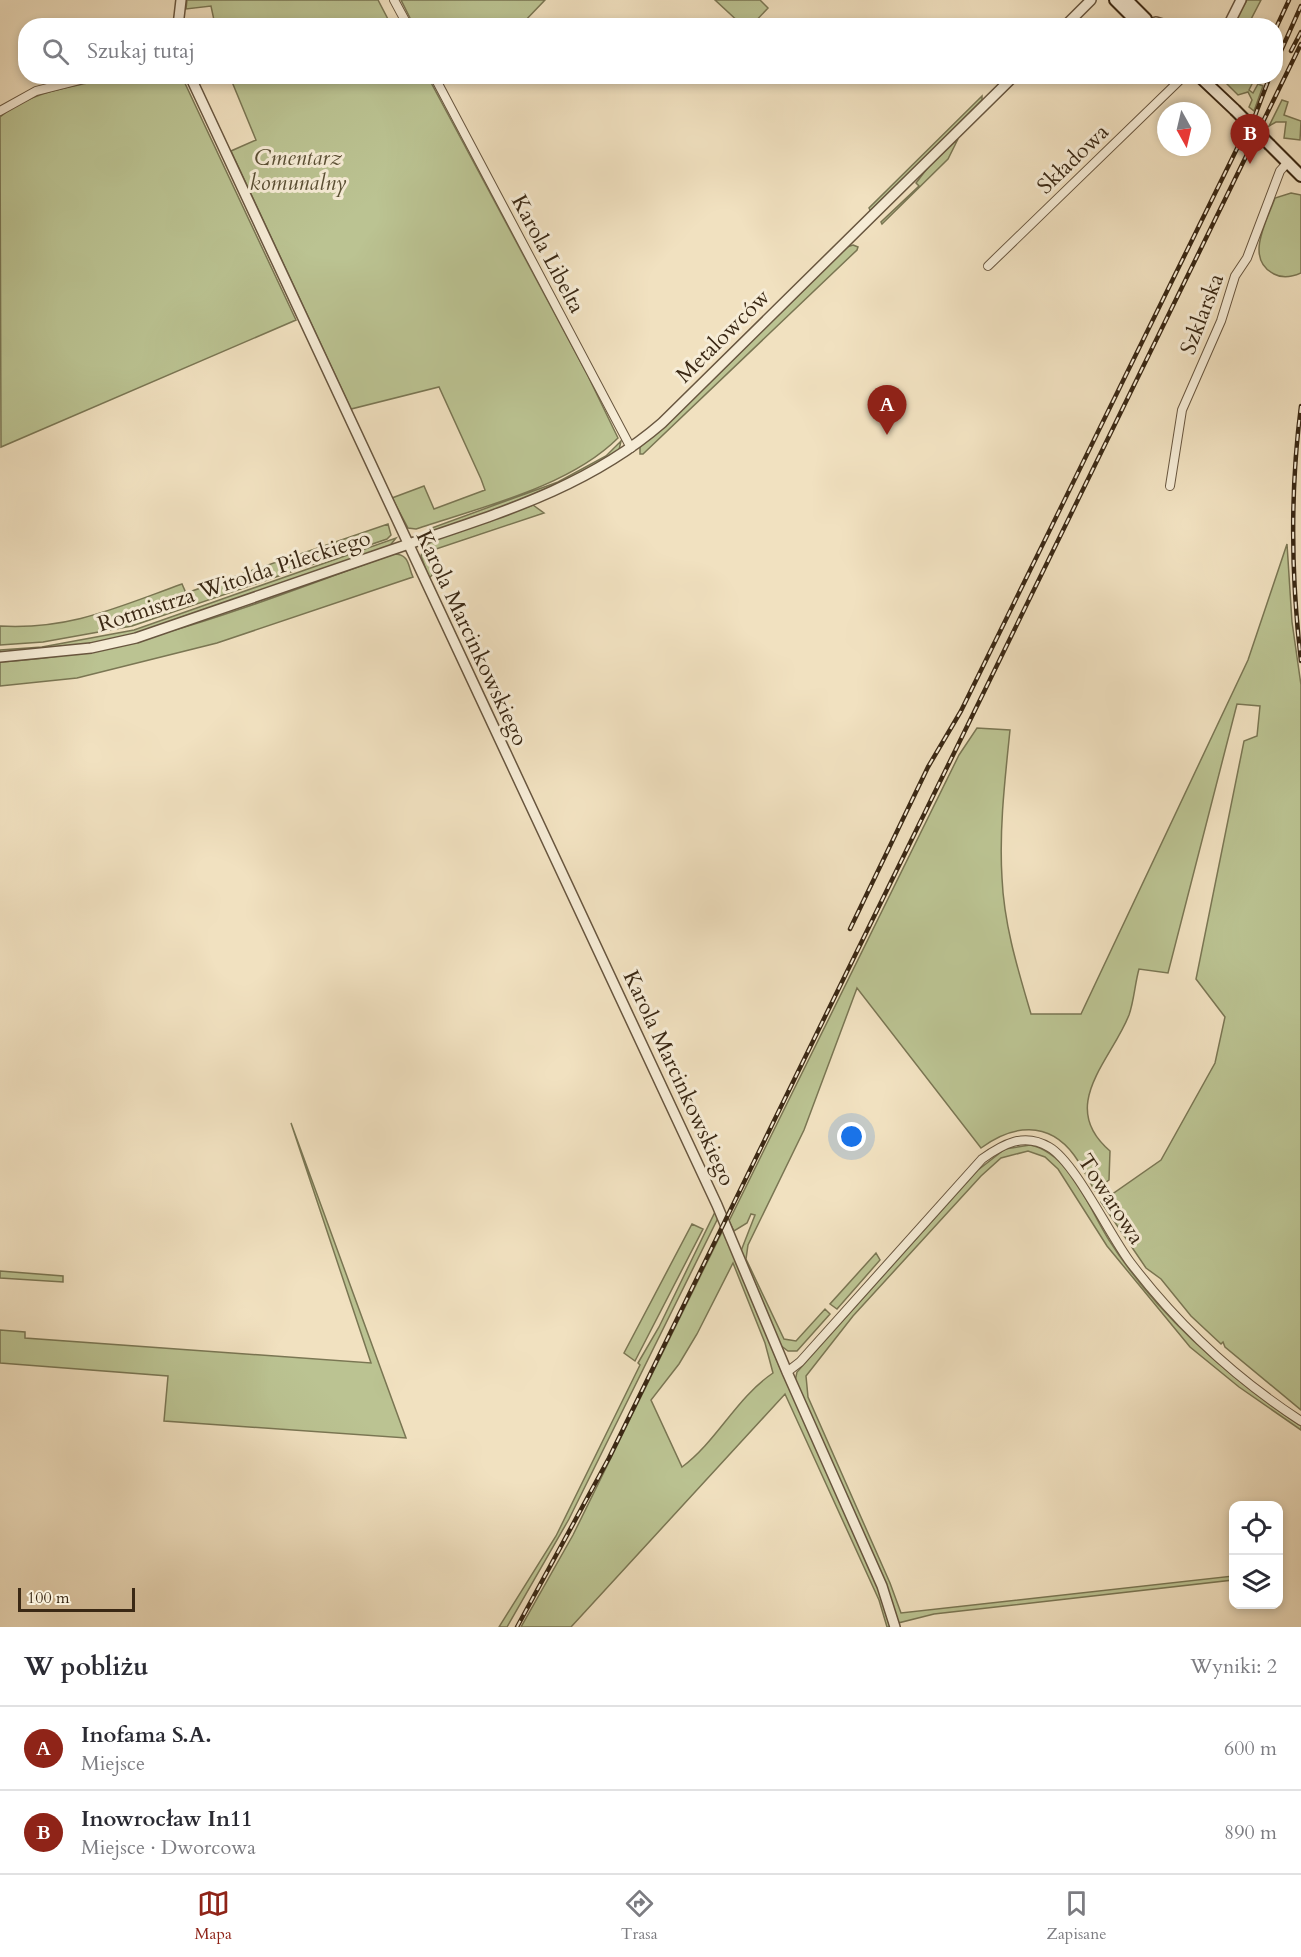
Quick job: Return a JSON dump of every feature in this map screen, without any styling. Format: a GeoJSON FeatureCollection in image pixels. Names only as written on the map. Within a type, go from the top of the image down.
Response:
{"type":"FeatureCollection","features":[{"type":"Feature","properties":{"kind":"main road"},"geometry":{"type":"LineString","coordinates":[[1115,0],[1133,18]]}},
{"type":"Feature","properties":{"kind":"main road"},"geometry":{"type":"LineString","coordinates":[[1127,0],[1145,18]]}},
{"type":"Feature","properties":{"kind":"main road"},"geometry":{"type":"LineString","coordinates":[[1207,84],[1301,176]]}},
{"type":"Feature","properties":{"kind":"street"},"geometry":{"type":"LineString","coordinates":[[179,18],[181,0]]}},
{"type":"Feature","properties":{"kind":"street"},"geometry":{"type":"LineString","coordinates":[[394,0],[404,18]]}},
{"type":"Feature","properties":{"kind":"street"},"geometry":{"type":"LineString","coordinates":[[1073,18],[1090,0]]}},
{"type":"Feature","properties":{"kind":"street"},"geometry":{"type":"LineString","coordinates":[[1232,18],[1241,0]]}},
{"type":"Feature","properties":{"kind":"street"},"geometry":{"type":"LineString","coordinates":[[0,111],[36,91],[63,84]]}},
{"type":"Feature","properties":{"kind":"street","name":"Karola Marcinkowskiego"},"geometry":{"type":"LineString","coordinates":[[194,84],[721,1216],[882,1586],[895,1627]]}},
{"type":"Feature","properties":{"kind":"street","name":"Karola Libelta"},"geometry":{"type":"LineString","coordinates":[[438,84],[631,448]]}},
{"type":"Feature","properties":{"kind":"street","name":"Metalowców"},"geometry":{"type":"LineString","coordinates":[[407,545],[551,494],[589,475],[631,448],[678,408],[1006,84]]}},
{"type":"Feature","properties":{"kind":"street","name":"Składowa"},"geometry":{"type":"LineString","coordinates":[[988,266],[1176,84]]}},
{"type":"Feature","properties":{"kind":"street","name":"Szklarska"},"geometry":{"type":"LineString","coordinates":[[1170,486],[1182,410],[1221,321],[1234,276],[1247,258],[1278,174],[1288,162]]}},
{"type":"Feature","properties":{"kind":"street","name":"Rotmistrza Witolda Pileckiego"},"geometry":{"type":"LineString","coordinates":[[0,657],[91,648],[136,638],[407,545]]}},
{"type":"Feature","properties":{"kind":"street","name":"Towarowa"},"geometry":{"type":"LineString","coordinates":[[787,1372],[800,1362],[982,1159],[999,1147],[1023,1139],[1049,1146],[1067,1163],[1124,1253],[1185,1326],[1229,1367],[1301,1420]]}},
{"type":"Feature","properties":{"kind":"green space"},"geometry":{"type":"Polygon","coordinates":[[[187,0],[378,0],[387,18],[214,18],[211,6],[186,9],[187,0]]]}},
{"type":"Feature","properties":{"kind":"green space"},"geometry":{"type":"Polygon","coordinates":[[[401,0],[545,0],[528,18],[410,18],[401,0]]]}},
{"type":"Feature","properties":{"kind":"green space"},"geometry":{"type":"Polygon","coordinates":[[[715,0],[760,0],[768,8],[759,18],[734,18],[715,0]]]}},
{"type":"Feature","properties":{"kind":"green space"},"geometry":{"type":"Polygon","coordinates":[[[1247,0],[1261,0],[1252,18],[1237,18],[1247,0]]]}},
{"type":"Feature","properties":{"kind":"green space"},"geometry":{"type":"Polygon","coordinates":[[[81,84],[185,84],[296,320],[1,447],[0,117],[26,101],[81,84]]]}},
{"type":"Feature","properties":{"kind":"green space","name":"Cmentarz komunalny"},"geometry":{"type":"Polygon","coordinates":[[[233,84],[432,84],[588,376],[618,438],[598,455],[550,483],[416,529],[408,528],[392,498],[424,486],[434,509],[485,490],[481,479],[439,387],[351,409],[231,151],[256,140],[233,84]]]}},
{"type":"Feature","properties":{"kind":"green space"},"geometry":{"type":"Polygon","coordinates":[[[1227,84],[1252,84],[1249,90],[1253,93],[1258,84],[1263,86],[1254,111],[1249,107],[1252,100],[1248,92],[1238,95],[1227,84]]]}},
{"type":"Feature","properties":{"kind":"green space"},"geometry":{"type":"Polygon","coordinates":[[[982,96],[982,100],[871,212],[869,208],[982,96]]]}},
{"type":"Feature","properties":{"kind":"green space"},"geometry":{"type":"Polygon","coordinates":[[[1282,100],[1288,102],[1284,115],[1301,121],[1300,140],[1284,138],[1286,122],[1276,122],[1269,126],[1282,100]]]}},
{"type":"Feature","properties":{"kind":"green space"},"geometry":{"type":"Polygon","coordinates":[[[958,139],[948,159],[882,224],[881,222],[919,186],[916,183],[929,166],[958,139]]]}},
{"type":"Feature","properties":{"kind":"green space"},"geometry":{"type":"Polygon","coordinates":[[[1291,193],[1301,195],[1301,273],[1284,277],[1277,276],[1265,267],[1260,259],[1259,249],[1263,228],[1275,198],[1291,193]]]}},
{"type":"Feature","properties":{"kind":"green space"},"geometry":{"type":"Polygon","coordinates":[[[853,245],[858,247],[857,250],[643,454],[640,454],[640,447],[679,413],[847,247],[853,245]]]}},
{"type":"Feature","properties":{"kind":"green space"},"geometry":{"type":"Polygon","coordinates":[[[621,441],[619,450],[574,476],[527,498],[429,533],[429,529],[558,482],[606,456],[621,441]]]}},
{"type":"Feature","properties":{"kind":"green space"},"geometry":{"type":"Polygon","coordinates":[[[533,505],[544,513],[436,549],[436,568],[429,578],[421,556],[423,548],[434,540],[533,505]]]}},
{"type":"Feature","properties":{"kind":"green space"},"geometry":{"type":"Polygon","coordinates":[[[388,524],[391,535],[387,539],[132,626],[43,642],[0,645],[0,626],[71,621],[182,584],[186,593],[388,524]]]}},
{"type":"Feature","properties":{"kind":"green space"},"geometry":{"type":"Polygon","coordinates":[[[396,538],[388,548],[135,634],[90,644],[0,653],[0,650],[42,647],[134,630],[396,538]]]}},
{"type":"Feature","properties":{"kind":"green space"},"geometry":{"type":"Polygon","coordinates":[[[1287,544],[1292,622],[1301,685],[1301,1410],[1191,1316],[1161,1279],[1146,1268],[1101,1202],[1161,1160],[1215,1063],[1225,1017],[1196,979],[1244,741],[1257,736],[1260,706],[1237,704],[1168,973],[1139,969],[1129,1015],[1093,1083],[1088,1100],[1088,1117],[1095,1134],[1110,1151],[1109,1180],[1095,1191],[1074,1155],[1053,1136],[1041,1131],[1017,1131],[1005,1134],[981,1148],[857,988],[804,1130],[748,1245],[746,1259],[784,1339],[796,1341],[825,1309],[830,1314],[797,1351],[788,1351],[780,1345],[741,1251],[755,1215],[751,1214],[747,1223],[734,1231],[729,1221],[959,755],[977,728],[1010,730],[1003,804],[1001,860],[1003,896],[1012,947],[1031,1014],[1081,1014],[1248,660],[1287,544]]]}},
{"type":"Feature","properties":{"kind":"green space"},"geometry":{"type":"Polygon","coordinates":[[[394,554],[406,559],[413,577],[217,643],[77,678],[0,686],[0,662],[51,657],[151,637],[249,606],[394,554]]]}},
{"type":"Feature","properties":{"kind":"green space"},"geometry":{"type":"Polygon","coordinates":[[[291,1123],[406,1438],[164,1421],[168,1376],[0,1363],[0,1330],[25,1332],[25,1338],[371,1363],[291,1123]]]}},
{"type":"Feature","properties":{"kind":"green space"},"geometry":{"type":"Polygon","coordinates":[[[1030,1145],[1044,1150],[1056,1159],[1077,1184],[1128,1268],[1171,1319],[1220,1365],[1301,1426],[1301,1430],[1239,1387],[1190,1347],[1107,1246],[1058,1169],[1045,1157],[1028,1151],[1001,1158],[981,1176],[853,1316],[806,1376],[808,1397],[901,1613],[1229,1576],[1229,1580],[934,1614],[898,1623],[885,1585],[795,1381],[797,1372],[978,1170],[1005,1149],[1030,1145]]]}},
{"type":"Feature","properties":{"kind":"green space"},"geometry":{"type":"Polygon","coordinates":[[[715,1212],[718,1218],[569,1519],[507,1627],[499,1627],[556,1536],[640,1365],[638,1363],[659,1327],[715,1212]]]}},
{"type":"Feature","properties":{"kind":"green space"},"geometry":{"type":"Polygon","coordinates":[[[692,1224],[703,1229],[635,1361],[624,1353],[692,1224]]]}},
{"type":"Feature","properties":{"kind":"green space"},"geometry":{"type":"Polygon","coordinates":[[[723,1230],[781,1370],[886,1603],[891,1627],[887,1627],[879,1600],[785,1394],[571,1627],[521,1627],[573,1535],[723,1230]],[[733,1263],[697,1334],[679,1364],[651,1400],[682,1467],[706,1445],[748,1395],[773,1373],[765,1343],[733,1263]]]}},
{"type":"Feature","properties":{"kind":"green space"},"geometry":{"type":"Polygon","coordinates":[[[876,1253],[880,1260],[837,1309],[830,1304],[876,1253]]]}},
{"type":"Feature","properties":{"kind":"green space"},"geometry":{"type":"Polygon","coordinates":[[[0,1271],[63,1276],[63,1282],[0,1278],[0,1271]]]}},
{"type":"Feature","properties":{"kind":"railway"},"geometry":{"type":"LineString","coordinates":[[1281,18],[1289,0]]}},
{"type":"Feature","properties":{"kind":"railway"},"geometry":{"type":"LineString","coordinates":[[1283,46],[1301,6]]}},
{"type":"Feature","properties":{"kind":"railway"},"geometry":{"type":"LineString","coordinates":[[1291,51],[1301,32]]}},
{"type":"Feature","properties":{"kind":"railway"},"geometry":{"type":"LineString","coordinates":[[1283,81],[1301,44]]}},
{"type":"Feature","properties":{"kind":"railway"},"geometry":{"type":"LineString","coordinates":[[1250,129],[1267,84]]}},
{"type":"Feature","properties":{"kind":"railway"},"geometry":{"type":"LineString","coordinates":[[517,1627],[609,1458],[1281,84]]}},
{"type":"Feature","properties":{"kind":"railway"},"geometry":{"type":"LineString","coordinates":[[850,929],[928,767],[961,711],[1251,120]]}},
{"type":"Feature","properties":{"kind":"railway"},"geometry":{"type":"LineString","coordinates":[[1301,406],[1297,438],[1293,534],[1295,597],[1301,661]]}},
{"type":"Feature","properties":{"kind":"place","name":"Inowrocław In11"},"geometry":{"type":"Point","coordinates":[1250,164]}},
{"type":"Feature","properties":{"kind":"place","name":"Inofama S.A."},"geometry":{"type":"Point","coordinates":[887,435]}}]}
